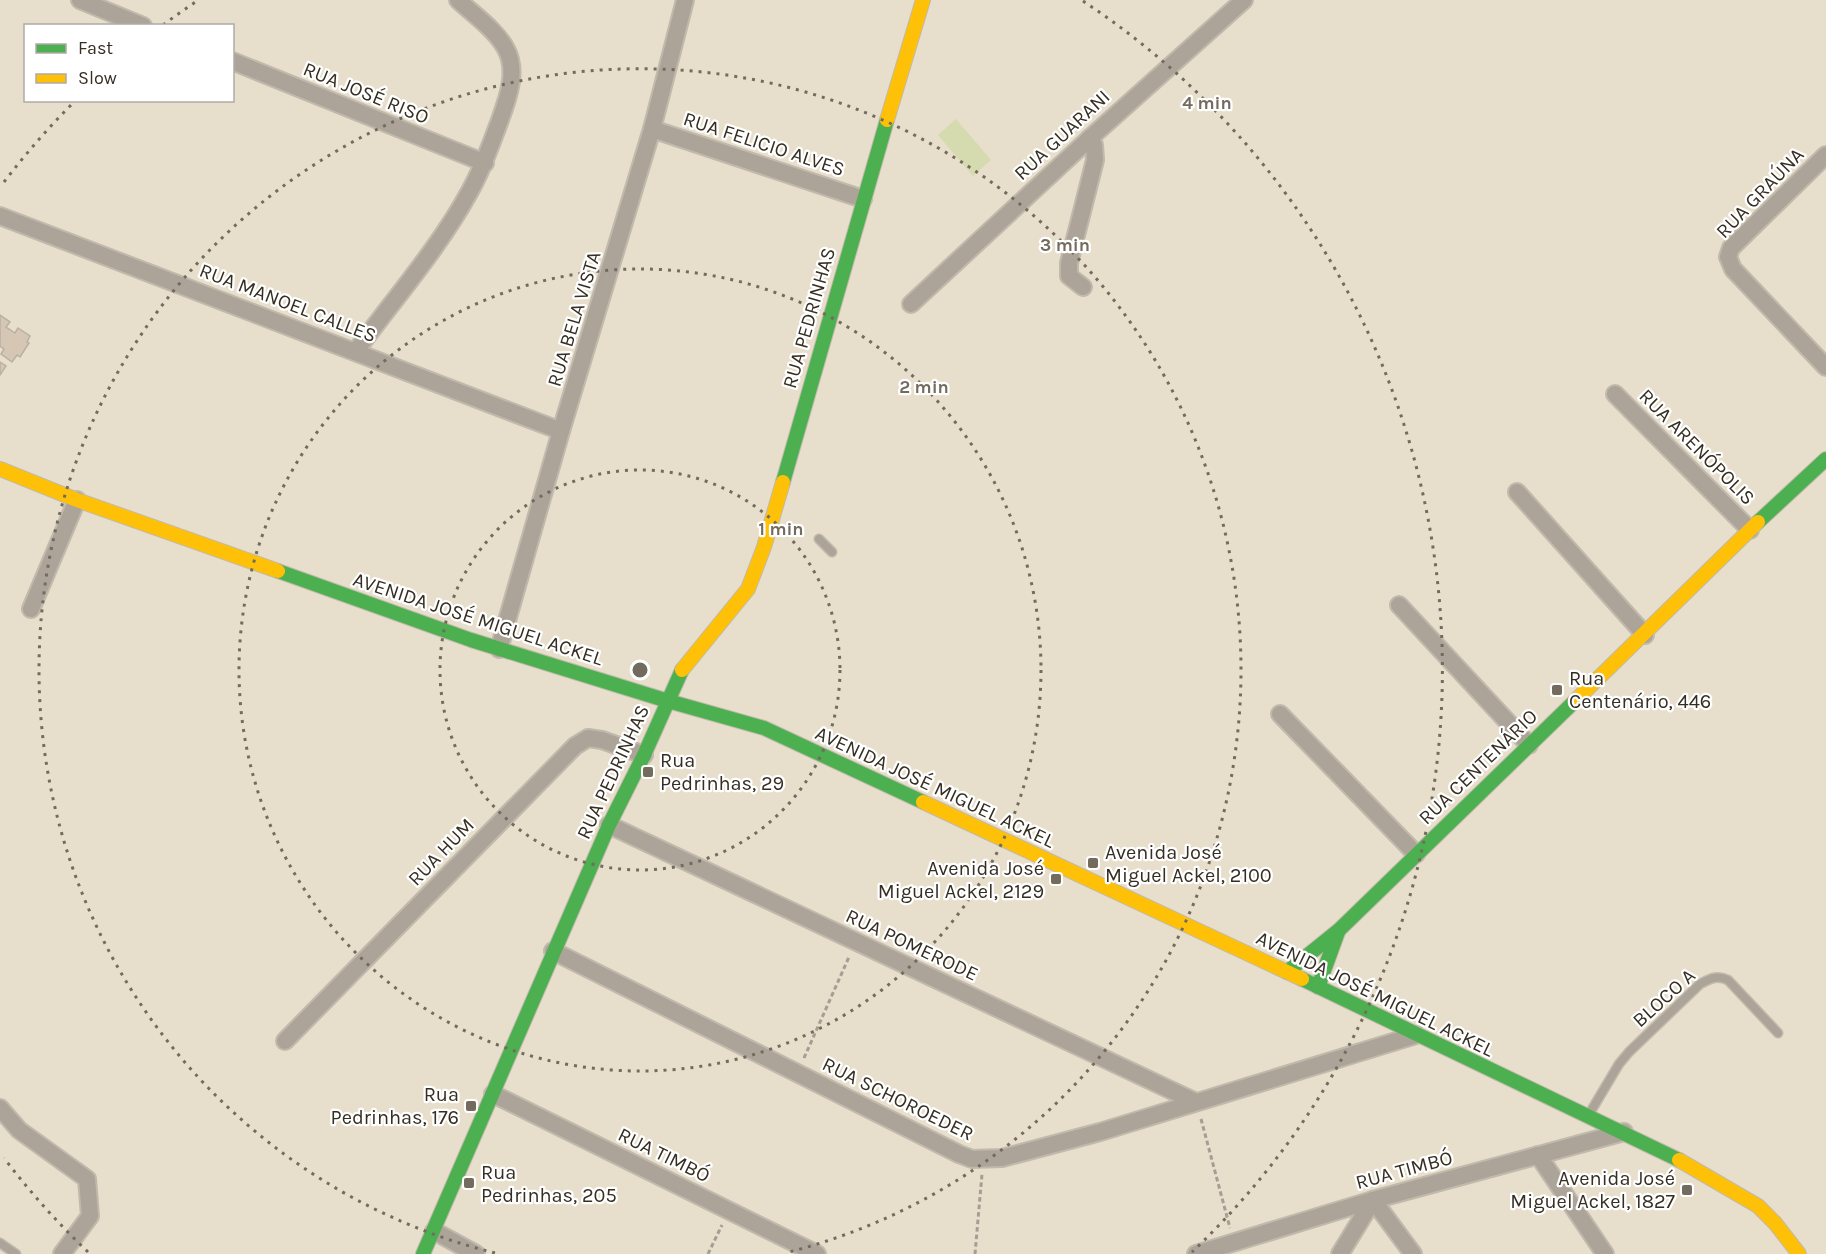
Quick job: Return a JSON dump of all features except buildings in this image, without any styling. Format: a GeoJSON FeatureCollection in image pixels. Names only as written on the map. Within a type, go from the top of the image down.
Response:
{"type":"FeatureCollection","features":[{"type":"Feature","properties":{"kind":"street"},"geometry":{"type":"LineString","coordinates":[[80,0],[138,24]]}},
{"type":"Feature","properties":{"kind":"street"},"geometry":{"type":"LineString","coordinates":[[356,351],[446,230],[470,192],[485,163],[505,106],[511,81],[511,66],[507,50],[497,37],[458,0]]}},
{"type":"Feature","properties":{"kind":"street","name":"RUA BELA VISTA"},"geometry":{"type":"LineString","coordinates":[[500,649],[561,431],[652,129],[685,0]]}},
{"type":"Feature","properties":{"kind":"street","name":"RUA PEDRINHAS"},"geometry":{"type":"LineString","coordinates":[[423,1254],[609,825],[687,663],[748,589],[764,548],[863,199],[924,0]]}},
{"type":"Feature","properties":{"kind":"street","name":"RUA GUARANI"},"geometry":{"type":"LineString","coordinates":[[911,304],[1090,138],[1244,0]]}},
{"type":"Feature","properties":{"kind":"street","name":"RUA JOSÉ RISO"},"geometry":{"type":"LineString","coordinates":[[234,62],[485,163]]}},
{"type":"Feature","properties":{"kind":"street","name":"RUA FELICIO ALVES"},"geometry":{"type":"LineString","coordinates":[[652,129],[863,199]]}},
{"type":"Feature","properties":{"kind":"street"},"geometry":{"type":"LineString","coordinates":[[1083,287],[1069,276],[1069,270],[1095,160],[1094,145],[1090,138]]}},
{"type":"Feature","properties":{"kind":"street","name":"RUA GRAÚNA"},"geometry":{"type":"LineString","coordinates":[[1826,155],[1731,248],[1728,257],[1733,269],[1826,367]]}},
{"type":"Feature","properties":{"kind":"street","name":"RUA MANOEL CALLES"},"geometry":{"type":"LineString","coordinates":[[0,216],[561,431]]}},
{"type":"Feature","properties":{"kind":"street","name":"RUA ARENÓPOLIS"},"geometry":{"type":"LineString","coordinates":[[1614,394],[1750,530]]}},
{"type":"Feature","properties":{"kind":"street","name":"RUA CENTENÁRIO"},"geometry":{"type":"LineString","coordinates":[[1287,972],[1339,930],[1826,459]]}},
{"type":"Feature","properties":{"kind":"street","name":"AVENIDA JOSÉ MIGUEL ACKEL"},"geometry":{"type":"LineString","coordinates":[[0,469],[77,500],[500,649],[668,702],[764,728],[1624,1132],[1677,1159],[1758,1206],[1771,1218],[1799,1254]]}},
{"type":"Feature","properties":{"kind":"street"},"geometry":{"type":"LineString","coordinates":[[1516,492],[1645,635]]}},
{"type":"Feature","properties":{"kind":"street"},"geometry":{"type":"LineString","coordinates":[[31,609],[77,500]]}},
{"type":"Feature","properties":{"kind":"street"},"geometry":{"type":"LineString","coordinates":[[1399,605],[1528,745]]}},
{"type":"Feature","properties":{"kind":"street"},"geometry":{"type":"LineString","coordinates":[[1280,714],[1416,854]]}},
{"type":"Feature","properties":{"kind":"street","name":"RUA HUM"},"geometry":{"type":"LineString","coordinates":[[285,1041],[575,746],[588,738],[602,740],[644,755]]}},
{"type":"Feature","properties":{"kind":"street","name":"RUA POMERODE"},"geometry":{"type":"LineString","coordinates":[[609,825],[1196,1102]]}},
{"type":"Feature","properties":{"kind":"street","name":"RUA CENTENÁRIO"},"geometry":{"type":"LineString","coordinates":[[1318,987],[1339,930]]}},
{"type":"Feature","properties":{"kind":"street","name":"RUA SCHOROEDER"},"geometry":{"type":"LineString","coordinates":[[553,951],[972,1159],[1002,1158],[1078,1138],[1416,1035]]}},
{"type":"Feature","properties":{"kind":"street","name":"RUA TIMBÓ"},"geometry":{"type":"LineString","coordinates":[[493,1095],[817,1254]]}},
{"type":"Feature","properties":{"kind":"street"},"geometry":{"type":"LineString","coordinates":[[0,1108],[19,1130],[87,1179],[90,1216],[62,1254]]}},
{"type":"Feature","properties":{"kind":"street","name":"RUA TIMBÓ"},"geometry":{"type":"LineString","coordinates":[[1196,1254],[1372,1200],[1624,1132]]}},
{"type":"Feature","properties":{"kind":"street"},"geometry":{"type":"LineString","coordinates":[[1538,1155],[1605,1254]]}},
{"type":"Feature","properties":{"kind":"street"},"geometry":{"type":"LineString","coordinates":[[1340,1254],[1372,1200],[1413,1254]]}},
{"type":"Feature","properties":{"kind":"street"},"geometry":{"type":"LineString","coordinates":[[434,1231],[476,1254]]}},
{"type":"Feature","properties":{"kind":"lane"},"geometry":{"type":"LineString","coordinates":[[819,539],[832,552]]}},
{"type":"Feature","properties":{"kind":"lane","name":"BLOCO A"},"geometry":{"type":"LineString","coordinates":[[1588,1117],[1624,1058],[1701,984],[1711,978],[1720,976],[1728,980],[1778,1033]]}},
{"type":"Feature","properties":{"kind":"lane"},"geometry":{"type":"LineString","coordinates":[[0,1243],[16,1254]]}},
{"type":"Feature","properties":{"kind":"path"},"geometry":{"type":"LineString","coordinates":[[797,1073],[856,941]]}},
{"type":"Feature","properties":{"kind":"path"},"geometry":{"type":"LineString","coordinates":[[1196,1102],[1234,1242]]}},
{"type":"Feature","properties":{"kind":"path"},"geometry":{"type":"LineString","coordinates":[[975,1254],[984,1160]]}},
{"type":"Feature","properties":{"kind":"path"},"geometry":{"type":"LineString","coordinates":[[708,1254],[729,1210]]}},
{"type":"Feature","properties":{"kind":"green space"},"geometry":{"type":"Polygon","coordinates":[[[956,119],[991,160],[973,176],[938,135],[956,119]]]}},
{"type":"Feature","properties":{"kind":"traffic: fast"},"geometry":{"type":"LineString","coordinates":[[783,482],[887,120]]}},
{"type":"Feature","properties":{"kind":"traffic: fast"},"geometry":{"type":"LineString","coordinates":[[1758,522],[1826,459]]}},
{"type":"Feature","properties":{"kind":"traffic: fast"},"geometry":{"type":"LineString","coordinates":[[278,571],[471,640],[764,728],[923,802]]}},
{"type":"Feature","properties":{"kind":"traffic: fast"},"geometry":{"type":"LineString","coordinates":[[423,1254],[609,825],[644,755],[682,670]]}},
{"type":"Feature","properties":{"kind":"traffic: fast"},"geometry":{"type":"LineString","coordinates":[[1287,972],[1339,930],[1576,700]]}},
{"type":"Feature","properties":{"kind":"traffic: fast"},"geometry":{"type":"LineString","coordinates":[[1318,987],[1338,932]]}},
{"type":"Feature","properties":{"kind":"traffic: fast"},"geometry":{"type":"LineString","coordinates":[[1302,979],[1679,1160]]}},
{"type":"Feature","properties":{"kind":"traffic: slow"},"geometry":{"type":"LineString","coordinates":[[887,120],[923,0]]}},
{"type":"Feature","properties":{"kind":"traffic: slow"},"geometry":{"type":"LineString","coordinates":[[0,469],[77,500],[278,571]]}},
{"type":"Feature","properties":{"kind":"traffic: slow"},"geometry":{"type":"LineString","coordinates":[[682,670],[748,589],[764,547],[783,482]]}},
{"type":"Feature","properties":{"kind":"traffic: slow"},"geometry":{"type":"LineString","coordinates":[[1576,700],[1758,522]]}},
{"type":"Feature","properties":{"kind":"traffic: slow"},"geometry":{"type":"LineString","coordinates":[[923,802],[1302,979]]}},
{"type":"Feature","properties":{"kind":"traffic: slow"},"geometry":{"type":"LineString","coordinates":[[1679,1160],[1758,1206],[1775,1223],[1799,1254]]}},
{"type":"Feature","properties":{"kind":"place","name":"Rua Centenário, 446"},"geometry":{"type":"Point","coordinates":[1557,690]}},
{"type":"Feature","properties":{"kind":"place","name":"Rua Pedrinhas, 29"},"geometry":{"type":"Point","coordinates":[648,772]}},
{"type":"Feature","properties":{"kind":"place","name":"Avenida José Miguel Ackel, 2100"},"geometry":{"type":"Point","coordinates":[1093,863]}},
{"type":"Feature","properties":{"kind":"place","name":"Avenida José Miguel Ackel, 2129"},"geometry":{"type":"Point","coordinates":[1056,879]}},
{"type":"Feature","properties":{"kind":"place","name":"Rua Pedrinhas, 176"},"geometry":{"type":"Point","coordinates":[471,1106]}},
{"type":"Feature","properties":{"kind":"place","name":"Rua Pedrinhas, 205"},"geometry":{"type":"Point","coordinates":[469,1183]}},
{"type":"Feature","properties":{"kind":"place","name":"Avenida José Miguel Ackel, 1827"},"geometry":{"type":"Point","coordinates":[1687,1190]}}]}
